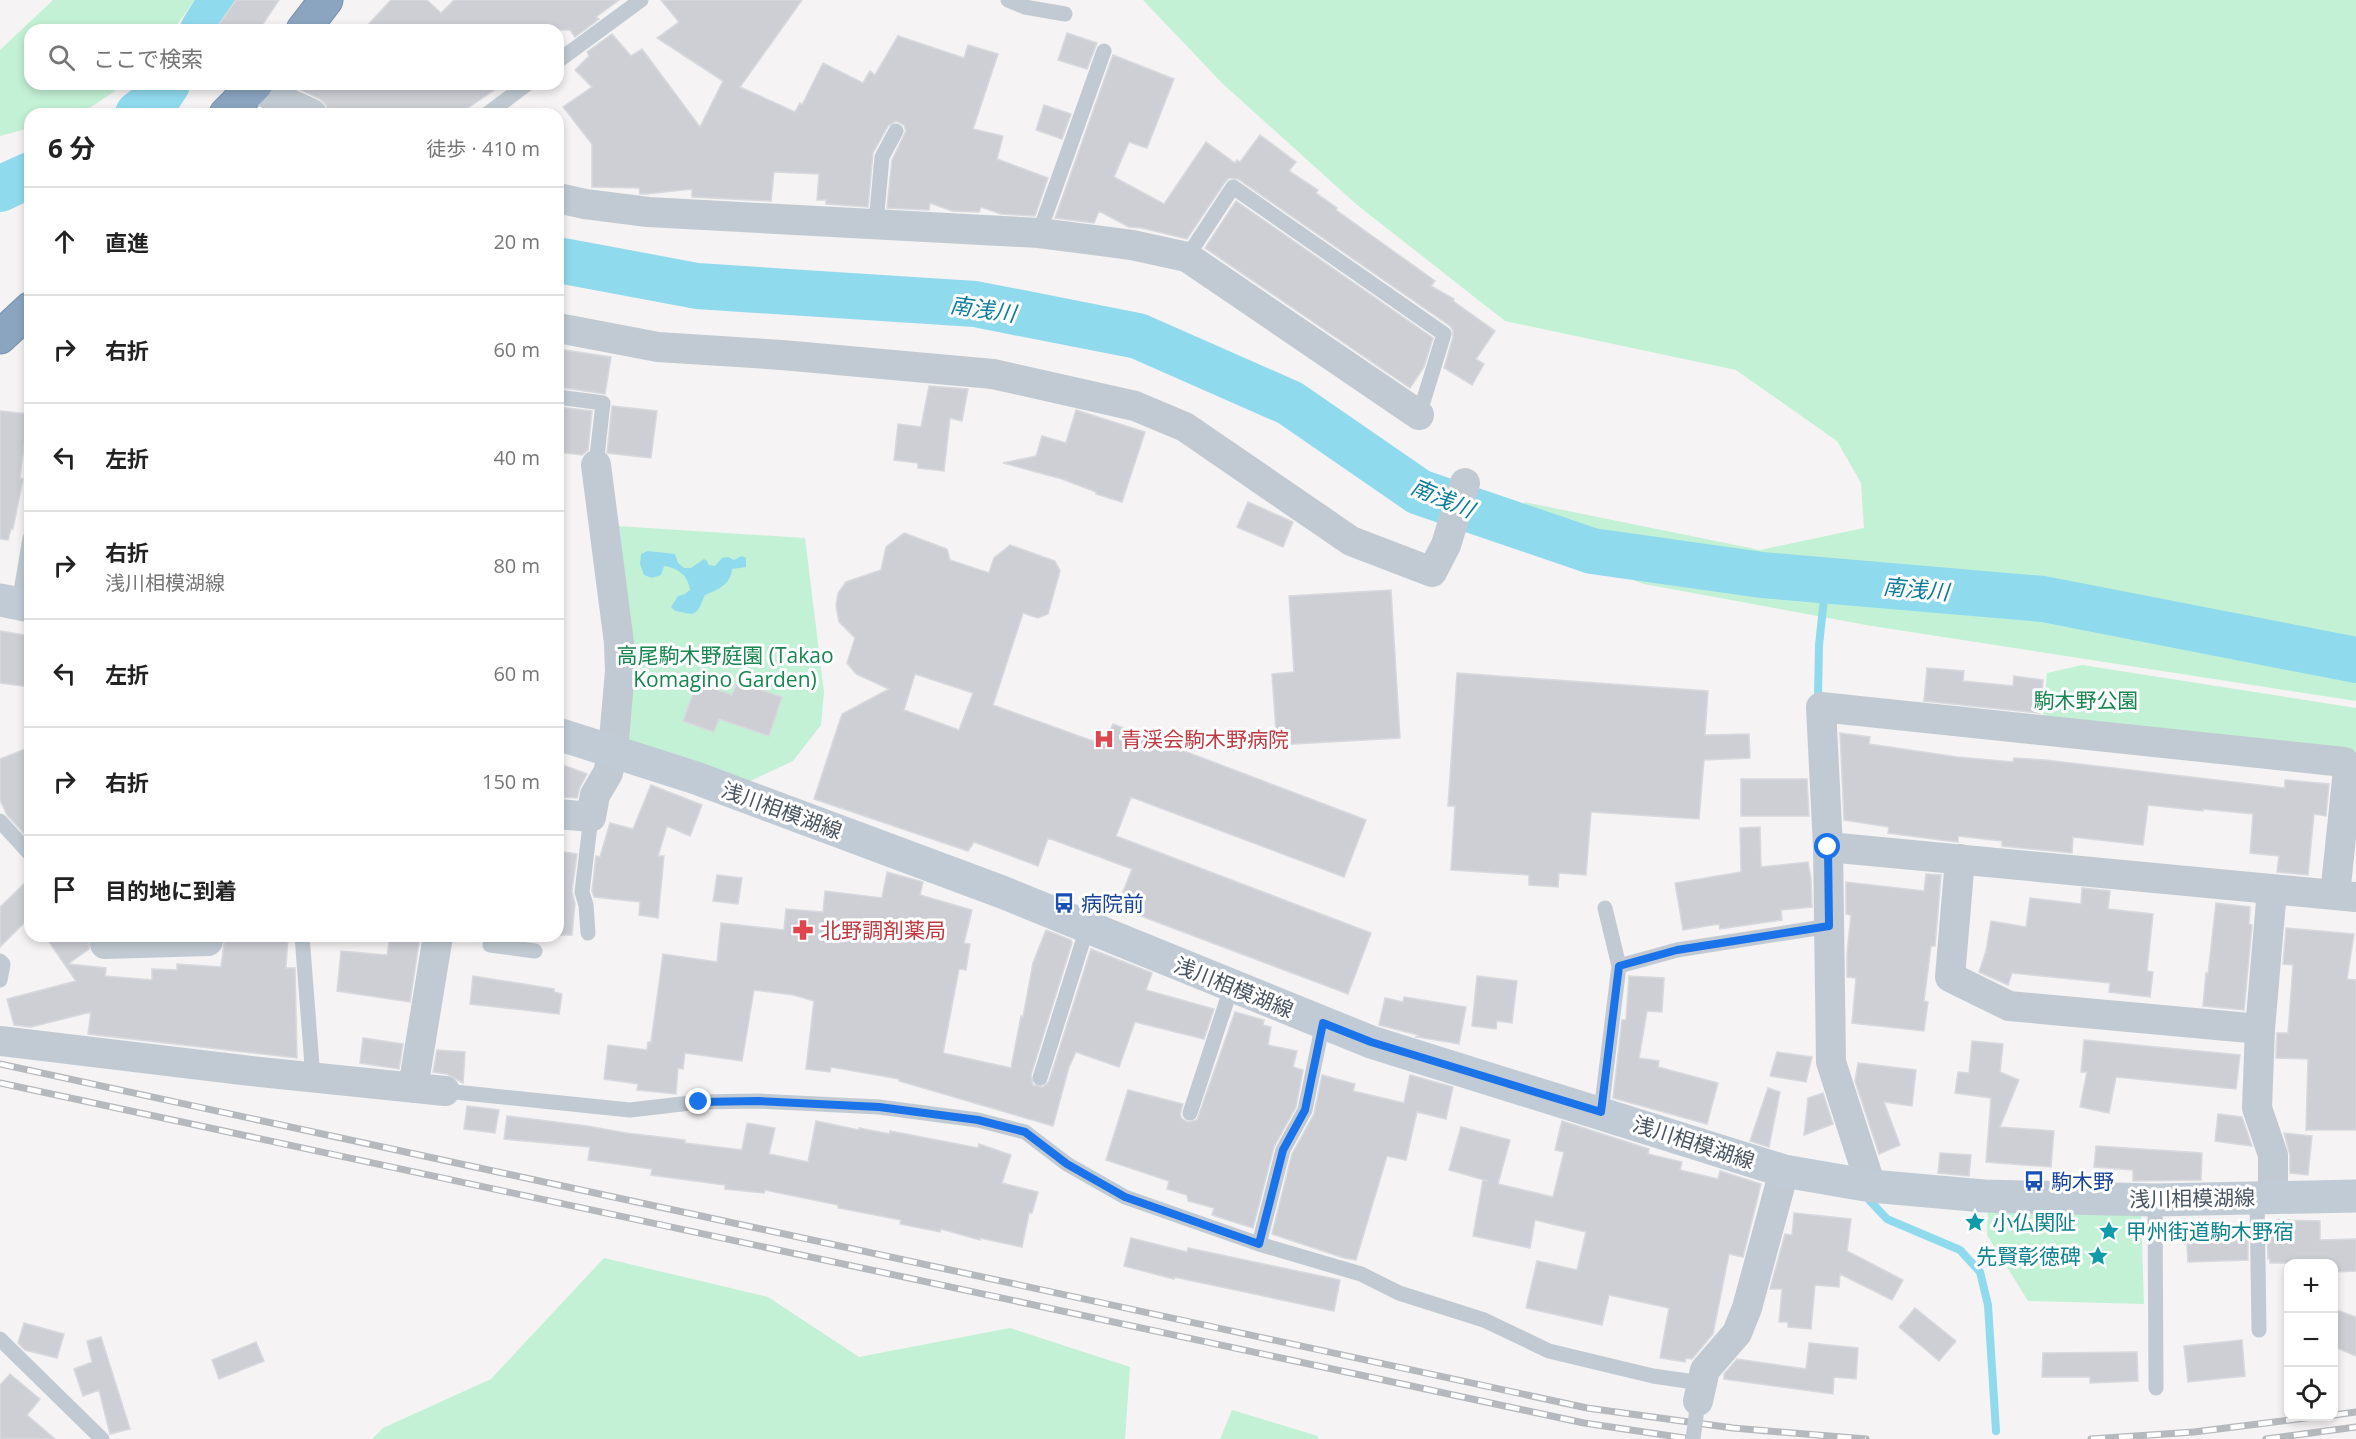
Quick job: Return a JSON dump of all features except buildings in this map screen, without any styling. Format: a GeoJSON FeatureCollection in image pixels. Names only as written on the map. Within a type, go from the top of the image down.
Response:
{"type":"FeatureCollection","features":[{"type":"Feature","properties":{"kind":"highway"},"geometry":{"type":"LineString","coordinates":[[308,24],[326,0]]}},
{"type":"Feature","properties":{"kind":"main road","name":"浅川相模湖線"},"geometry":{"type":"LineString","coordinates":[[564,736],[696,778],[1002,892],[1371,1042],[1784,1170],[1870,1186],[1984,1196],[2155,1200],[2356,1196]]}},
{"type":"Feature","properties":{"kind":"street"},"geometry":{"type":"LineString","coordinates":[[244,95],[291,108]]}},
{"type":"Feature","properties":{"kind":"street"},"geometry":{"type":"LineString","coordinates":[[564,199],[648,212],[1039,232],[1132,245],[1187,257],[1419,416]]}},
{"type":"Feature","properties":{"kind":"street"},"geometry":{"type":"LineString","coordinates":[[564,329],[658,347],[782,355],[993,374],[1134,406],[1185,427],[1351,541],[1431,572],[1446,545],[1465,483]]}},
{"type":"Feature","properties":{"kind":"street"},"geometry":{"type":"LineString","coordinates":[[564,815],[591,817],[595,795],[608,773],[613,751],[618,694],[619,643],[596,465]]}},
{"type":"Feature","properties":{"kind":"street"},"geometry":{"type":"LineString","coordinates":[[1828,847],[2346,896],[2348,770],[2344,762],[1821,707],[1828,847],[1831,1062],[1870,1186]]}},
{"type":"Feature","properties":{"kind":"street"},"geometry":{"type":"LineString","coordinates":[[1960,859],[1950,977],[2009,1006],[2260,1029]]}},
{"type":"Feature","properties":{"kind":"street"},"geometry":{"type":"LineString","coordinates":[[2265,1197],[2273,1155],[2257,1108],[2260,1029],[2272,890]]}},
{"type":"Feature","properties":{"kind":"street"},"geometry":{"type":"LineString","coordinates":[[105,944],[174,942]]}},
{"type":"Feature","properties":{"kind":"street"},"geometry":{"type":"LineString","coordinates":[[413,1088],[437,942]]}},
{"type":"Feature","properties":{"kind":"street"},"geometry":{"type":"LineString","coordinates":[[0,1041],[313,1078],[445,1091]]}},
{"type":"Feature","properties":{"kind":"street"},"geometry":{"type":"LineString","coordinates":[[1700,1392],[1705,1370],[1737,1332],[1747,1308],[1784,1170]]}},
{"type":"Feature","properties":{"kind":"lane"},"geometry":{"type":"LineString","coordinates":[[564,57],[641,0]]}},
{"type":"Feature","properties":{"kind":"lane"},"geometry":{"type":"LineString","coordinates":[[1008,0],[1025,7],[1065,14]]}},
{"type":"Feature","properties":{"kind":"lane"},"geometry":{"type":"LineString","coordinates":[[1039,232],[1104,51]]}},
{"type":"Feature","properties":{"kind":"lane"},"geometry":{"type":"LineString","coordinates":[[495,108],[519,90]]}},
{"type":"Feature","properties":{"kind":"lane"},"geometry":{"type":"LineString","coordinates":[[876,223],[882,157],[896,131]]}},
{"type":"Feature","properties":{"kind":"lane"},"geometry":{"type":"LineString","coordinates":[[1187,257],[1233,187],[1444,334],[1419,416]]}},
{"type":"Feature","properties":{"kind":"lane"},"geometry":{"type":"LineString","coordinates":[[564,398],[603,403],[596,465]]}},
{"type":"Feature","properties":{"kind":"lane"},"geometry":{"type":"LineString","coordinates":[[16,603],[24,566]]}},
{"type":"Feature","properties":{"kind":"lane"},"geometry":{"type":"LineString","coordinates":[[588,933],[586,905],[582,892],[591,817]]}},
{"type":"Feature","properties":{"kind":"lane"},"geometry":{"type":"LineString","coordinates":[[0,821],[24,847]]}},
{"type":"Feature","properties":{"kind":"lane"},"geometry":{"type":"LineString","coordinates":[[1601,1112],[1619,966],[1605,909]]}},
{"type":"Feature","properties":{"kind":"lane"},"geometry":{"type":"LineString","coordinates":[[1619,966],[1677,950],[1829,926]]}},
{"type":"Feature","properties":{"kind":"lane"},"geometry":{"type":"LineString","coordinates":[[1040,1078],[1087,928]]}},
{"type":"Feature","properties":{"kind":"lane"},"geometry":{"type":"LineString","coordinates":[[302,942],[313,1078]]}},
{"type":"Feature","properties":{"kind":"lane"},"geometry":{"type":"LineString","coordinates":[[491,942],[490,945],[535,951]]}},
{"type":"Feature","properties":{"kind":"lane"},"geometry":{"type":"LineString","coordinates":[[0,962],[3,964],[0,980]]}},
{"type":"Feature","properties":{"kind":"lane"},"geometry":{"type":"LineString","coordinates":[[1190,1113],[1232,985]]}},
{"type":"Feature","properties":{"kind":"lane"},"geometry":{"type":"LineString","coordinates":[[1259,1244],[1283,1150],[1305,1110],[1323,1023]]}},
{"type":"Feature","properties":{"kind":"lane"},"geometry":{"type":"LineString","coordinates":[[445,1091],[630,1110],[699,1102],[758,1101],[879,1107],[978,1120],[1025,1132],[1067,1164],[1125,1197],[1259,1244],[1361,1274],[1399,1293],[1484,1320],[1549,1351],[1653,1376],[1700,1392],[1693,1439]]}},
{"type":"Feature","properties":{"kind":"lane"},"geometry":{"type":"LineString","coordinates":[[2259,1330],[2265,1197]]}},
{"type":"Feature","properties":{"kind":"lane"},"geometry":{"type":"LineString","coordinates":[[2155,1200],[2156,1388]]}},
{"type":"Feature","properties":{"kind":"lane"},"geometry":{"type":"LineString","coordinates":[[0,1339],[102,1439]]}},
{"type":"Feature","properties":{"kind":"green space"},"geometry":{"type":"Polygon","coordinates":[[[53,0],[195,0],[177,24],[28,24],[53,0]]]}},
{"type":"Feature","properties":{"kind":"green space"},"geometry":{"type":"Polygon","coordinates":[[[1143,0],[2356,0],[2356,701],[1872,626],[1644,584],[1538,546],[1524,502],[1760,550],[1864,528],[1861,483],[1837,441],[1736,370],[1505,321],[1356,204],[1222,83],[1143,0]]]}},
{"type":"Feature","properties":{"kind":"green space"},"geometry":{"type":"Polygon","coordinates":[[[24,27],[24,90],[116,90],[90,108],[24,108],[24,130],[0,136],[0,50],[24,27]]]}},
{"type":"Feature","properties":{"kind":"green space","name":"高尾駒木野庭園 (Takao Komagino Garden)"},"geometry":{"type":"Polygon","coordinates":[[[617,526],[805,538],[824,692],[821,725],[793,761],[746,783],[621,741],[617,526]]]}},
{"type":"Feature","properties":{"kind":"green space","name":"駒木野公園"},"geometry":{"type":"Polygon","coordinates":[[[2082,665],[2356,708],[2356,756],[2042,731],[2047,673],[2082,665]]]}},
{"type":"Feature","properties":{"kind":"green space"},"geometry":{"type":"Polygon","coordinates":[[[1988,1209],[2141,1214],[2144,1304],[2028,1301],[1987,1235],[1988,1209]]]}},
{"type":"Feature","properties":{"kind":"green space"},"geometry":{"type":"Polygon","coordinates":[[[604,1258],[768,1297],[859,1357],[1010,1328],[1130,1367],[1125,1439],[372,1439],[383,1428],[491,1379],[604,1258]]]}},
{"type":"Feature","properties":{"kind":"green space"},"geometry":{"type":"Polygon","coordinates":[[[1232,1410],[1318,1436],[1318,1439],[1220,1439],[1232,1410]]]}},
{"type":"Feature","properties":{"kind":"water"},"geometry":{"type":"Polygon","coordinates":[[[648,551],[675,554],[678,563],[684,568],[691,568],[704,559],[709,565],[715,566],[722,558],[728,557],[734,560],[742,556],[746,558],[746,567],[732,569],[729,579],[719,589],[705,595],[696,612],[690,614],[675,611],[671,607],[678,596],[690,590],[682,573],[664,566],[661,575],[652,578],[644,575],[640,564],[641,554],[648,551]]]}},
{"type":"Feature","properties":{"kind":"waterway"},"geometry":{"type":"LineString","coordinates":[[207,24],[222,0]]}},
{"type":"Feature","properties":{"kind":"waterway","name":"南浅川"},"geometry":{"type":"LineString","coordinates":[[146,108],[157,99],[163,90]]}},
{"type":"Feature","properties":{"kind":"waterway","name":"南浅川"},"geometry":{"type":"LineString","coordinates":[[0,189],[24,178]]}},
{"type":"Feature","properties":{"kind":"waterway","name":"南浅川"},"geometry":{"type":"LineString","coordinates":[[564,261],[697,286],[975,304],[1138,336],[1290,403],[1419,492],[1592,551],[1762,575],[2043,599],[2356,660]]}},
{"type":"Feature","properties":{"kind":"waterway"},"geometry":{"type":"LineString","coordinates":[[1818,698],[1819,645],[1826,580]]}},
{"type":"Feature","properties":{"kind":"waterway"},"geometry":{"type":"LineString","coordinates":[[1870,1201],[1887,1219],[1960,1250],[1980,1272],[1988,1305],[1996,1431]]}},
{"type":"Feature","properties":{"kind":"railway"},"geometry":{"type":"LineString","coordinates":[[0,1064],[1587,1408],[1733,1428],[1866,1439]]}},
{"type":"Feature","properties":{"kind":"railway"},"geometry":{"type":"LineString","coordinates":[[0,1083],[1584,1423],[1691,1439]]}},
{"type":"Feature","properties":{"kind":"railway"},"geometry":{"type":"LineString","coordinates":[[2338,1414],[2356,1412]]}},
{"type":"Feature","properties":{"kind":"railway"},"geometry":{"type":"LineString","coordinates":[[2091,1439],[2194,1432],[2284,1421]]}},
{"type":"Feature","properties":{"kind":"railway"},"geometry":{"type":"LineString","coordinates":[[2266,1439],[2356,1427]]}},
{"type":"Feature","properties":{"kind":"place","name":"青渓会駒木野病院"},"geometry":{"type":"Point","coordinates":[1104,739]}},
{"type":"Feature","properties":{"kind":"place","name":"病院前"},"geometry":{"type":"Point","coordinates":[1064,903]}},
{"type":"Feature","properties":{"kind":"place","name":"北野調剤薬局"},"geometry":{"type":"Point","coordinates":[803,930]}},
{"type":"Feature","properties":{"kind":"place","name":"駒木野"},"geometry":{"type":"Point","coordinates":[2034,1181]}},
{"type":"Feature","properties":{"kind":"place","name":"小仏関阯"},"geometry":{"type":"Point","coordinates":[1975,1222]}},
{"type":"Feature","properties":{"kind":"place","name":"甲州街道駒木野宿"},"geometry":{"type":"Point","coordinates":[2109,1231]}},
{"type":"Feature","properties":{"kind":"place","name":"先賢彰徳碑"},"geometry":{"type":"Point","coordinates":[2098,1256]}},
{"type":"Feature","properties":{"kind":"route"},"geometry":{"type":"LineString","coordinates":[[699,1102],[758,1101],[879,1107],[978,1120],[1025,1132],[1067,1164],[1125,1197],[1259,1244],[1283,1150],[1305,1110],[1323,1023],[1371,1042],[1601,1112],[1619,966],[1677,950],[1829,926],[1828,847]]}}]}
